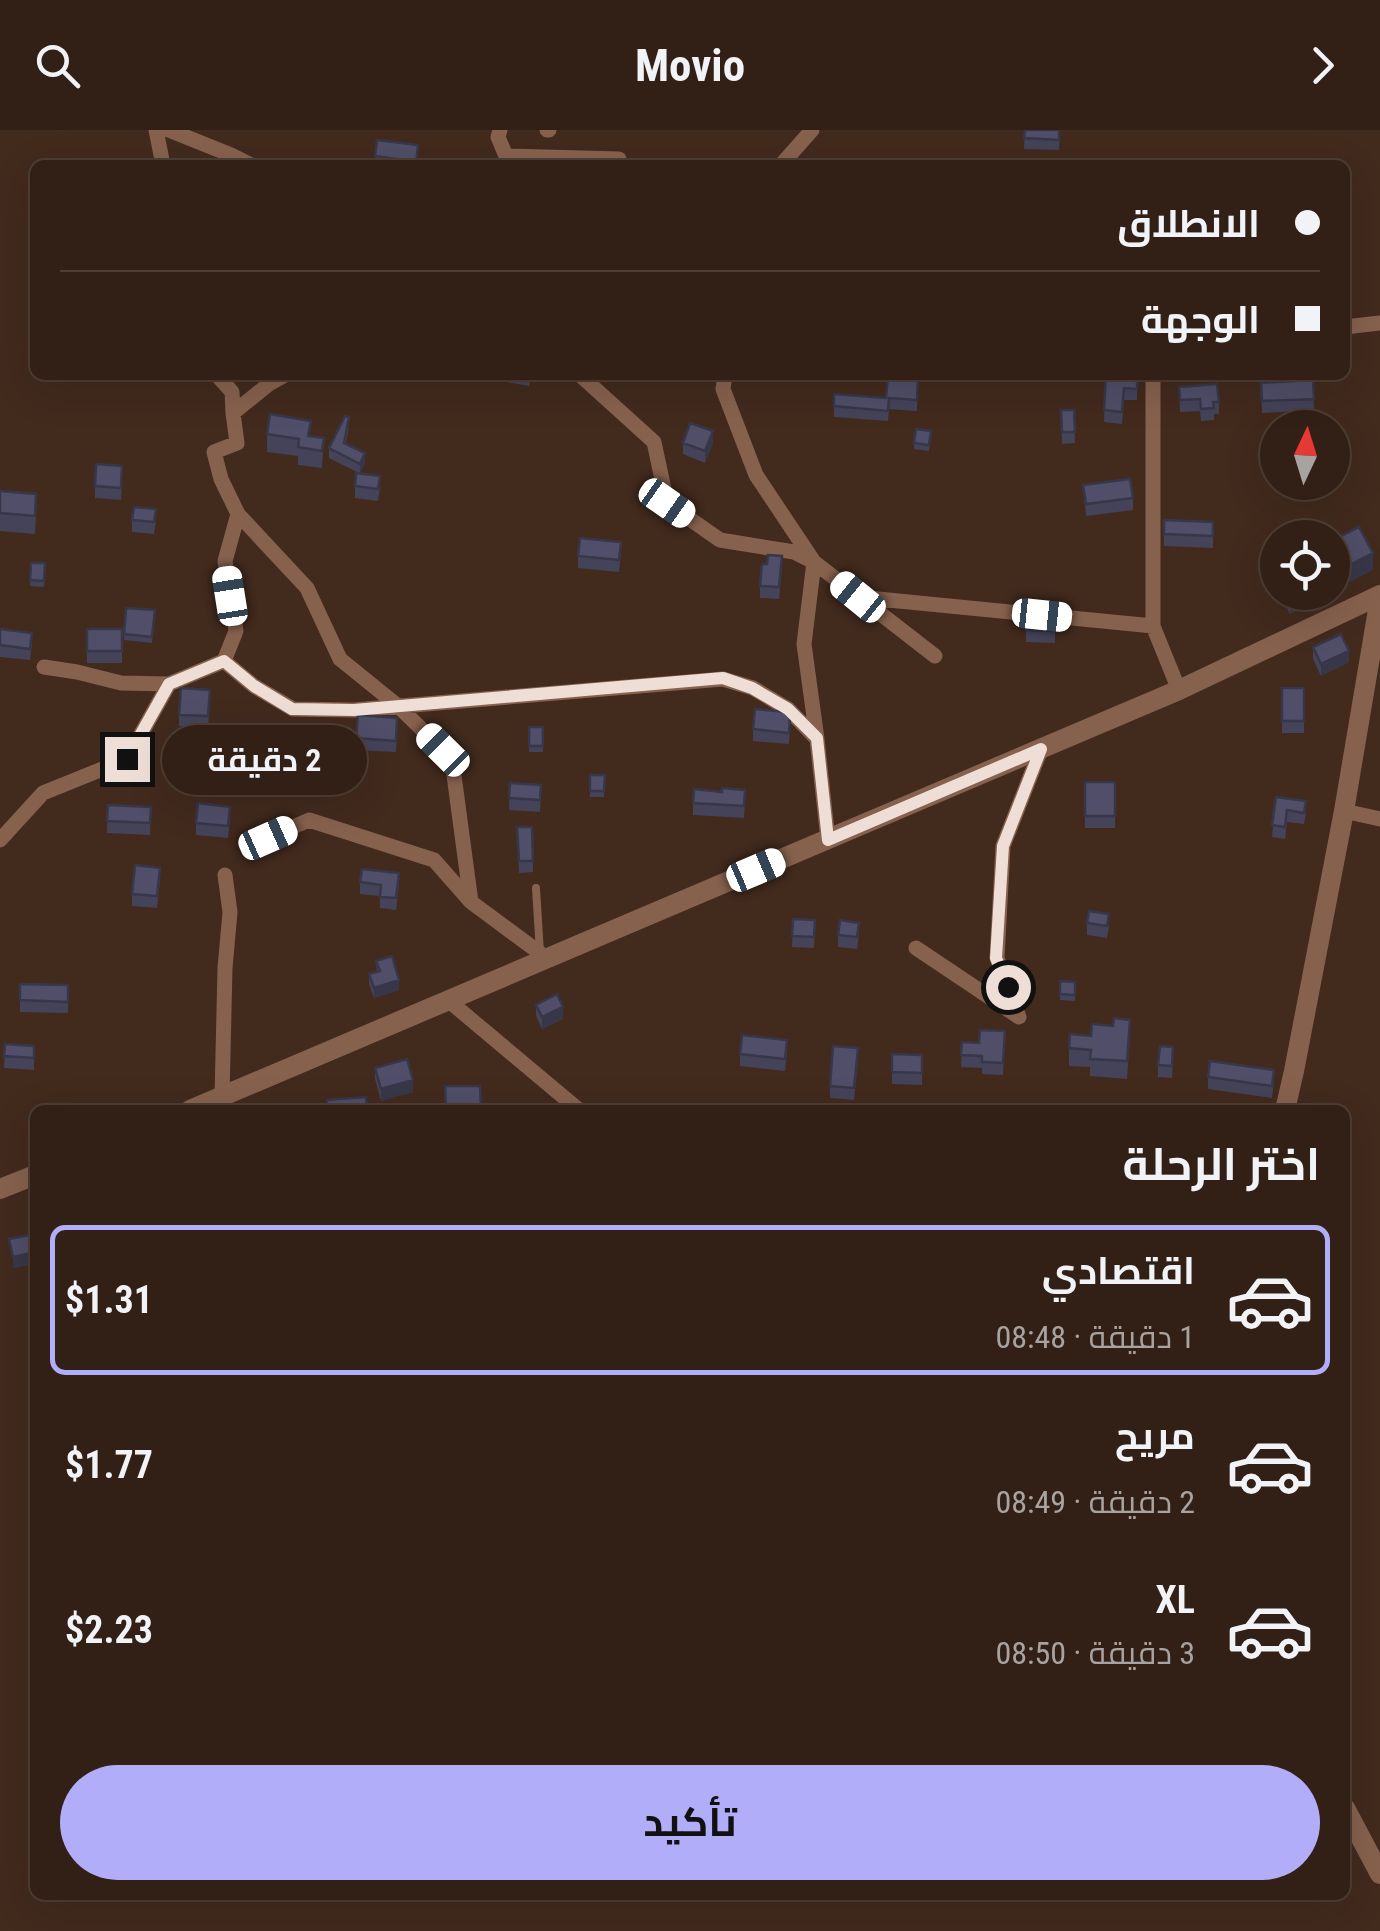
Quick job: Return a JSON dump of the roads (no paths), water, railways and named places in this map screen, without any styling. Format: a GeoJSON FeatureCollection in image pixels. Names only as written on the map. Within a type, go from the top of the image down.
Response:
{"type":"FeatureCollection","features":[{"type":"Feature","properties":{"kind":"street"},"geometry":{"type":"LineString","coordinates":[[156,130],[162,160]]}},
{"type":"Feature","properties":{"kind":"street"},"geometry":{"type":"LineString","coordinates":[[169,130],[239,160]]}},
{"type":"Feature","properties":{"kind":"street"},"geometry":{"type":"LineString","coordinates":[[500,130],[498,137],[506,156],[619,159]]}},
{"type":"Feature","properties":{"kind":"street"},"geometry":{"type":"LineString","coordinates":[[785,160],[812,130]]}},
{"type":"Feature","properties":{"kind":"street"},"geometry":{"type":"LineString","coordinates":[[1350,326],[1380,323]]}},
{"type":"Feature","properties":{"kind":"street"},"geometry":{"type":"LineString","coordinates":[[221,380],[232,392],[237,443],[214,452],[238,514],[307,588],[340,658],[443,750],[453,768],[471,902]]}},
{"type":"Feature","properties":{"kind":"street"},"geometry":{"type":"LineString","coordinates":[[233,413],[268,380]]}},
{"type":"Feature","properties":{"kind":"street"},"geometry":{"type":"LineString","coordinates":[[586,380],[654,442],[667,503],[720,540],[794,552],[814,562],[934,656]]}},
{"type":"Feature","properties":{"kind":"street"},"geometry":{"type":"LineString","coordinates":[[724,380],[723,390],[756,474],[814,562],[804,644],[828,840]]}},
{"type":"Feature","properties":{"kind":"street"},"geometry":{"type":"LineString","coordinates":[[1153,380],[1152,626],[1179,690]]}},
{"type":"Feature","properties":{"kind":"street"},"geometry":{"type":"LineString","coordinates":[[44,668],[120,683],[169,684],[224,661],[236,631],[225,561],[238,514]]}},
{"type":"Feature","properties":{"kind":"street"},"geometry":{"type":"LineString","coordinates":[[858,597],[1152,626]]}},
{"type":"Feature","properties":{"kind":"street"},"geometry":{"type":"LineString","coordinates":[[202,1105],[540,958],[1179,690],[1380,597]]}},
{"type":"Feature","properties":{"kind":"street"},"geometry":{"type":"LineString","coordinates":[[1286,1105],[1344,811],[1380,597]]}},
{"type":"Feature","properties":{"kind":"street"},"geometry":{"type":"LineString","coordinates":[[224,661],[254,686],[292,709],[354,710],[723,678],[752,688],[788,709],[817,738]]}},
{"type":"Feature","properties":{"kind":"street"},"geometry":{"type":"LineString","coordinates":[[0,840],[43,794],[127,759],[169,684]]}},
{"type":"Feature","properties":{"kind":"street"},"geometry":{"type":"LineString","coordinates":[[916,948],[1018,1017],[996,958],[1003,846],[1041,749]]}},
{"type":"Feature","properties":{"kind":"street"},"geometry":{"type":"LineString","coordinates":[[1344,811],[1380,819]]}},
{"type":"Feature","properties":{"kind":"street"},"geometry":{"type":"LineString","coordinates":[[268,838],[309,820],[434,860],[471,902],[540,958]]}},
{"type":"Feature","properties":{"kind":"street"},"geometry":{"type":"LineString","coordinates":[[222,1097],[224,968],[230,912],[226,875]]}},
{"type":"Feature","properties":{"kind":"street"},"geometry":{"type":"LineString","coordinates":[[448,1001],[573,1105]]}},
{"type":"Feature","properties":{"kind":"street"},"geometry":{"type":"LineString","coordinates":[[0,1190],[30,1177]]}},
{"type":"Feature","properties":{"kind":"street"},"geometry":{"type":"LineString","coordinates":[[1350,1817],[1380,1874]]}},
{"type":"Feature","properties":{"kind":"lane"},"geometry":{"type":"LineString","coordinates":[[536,888],[540,958]]}}]}
